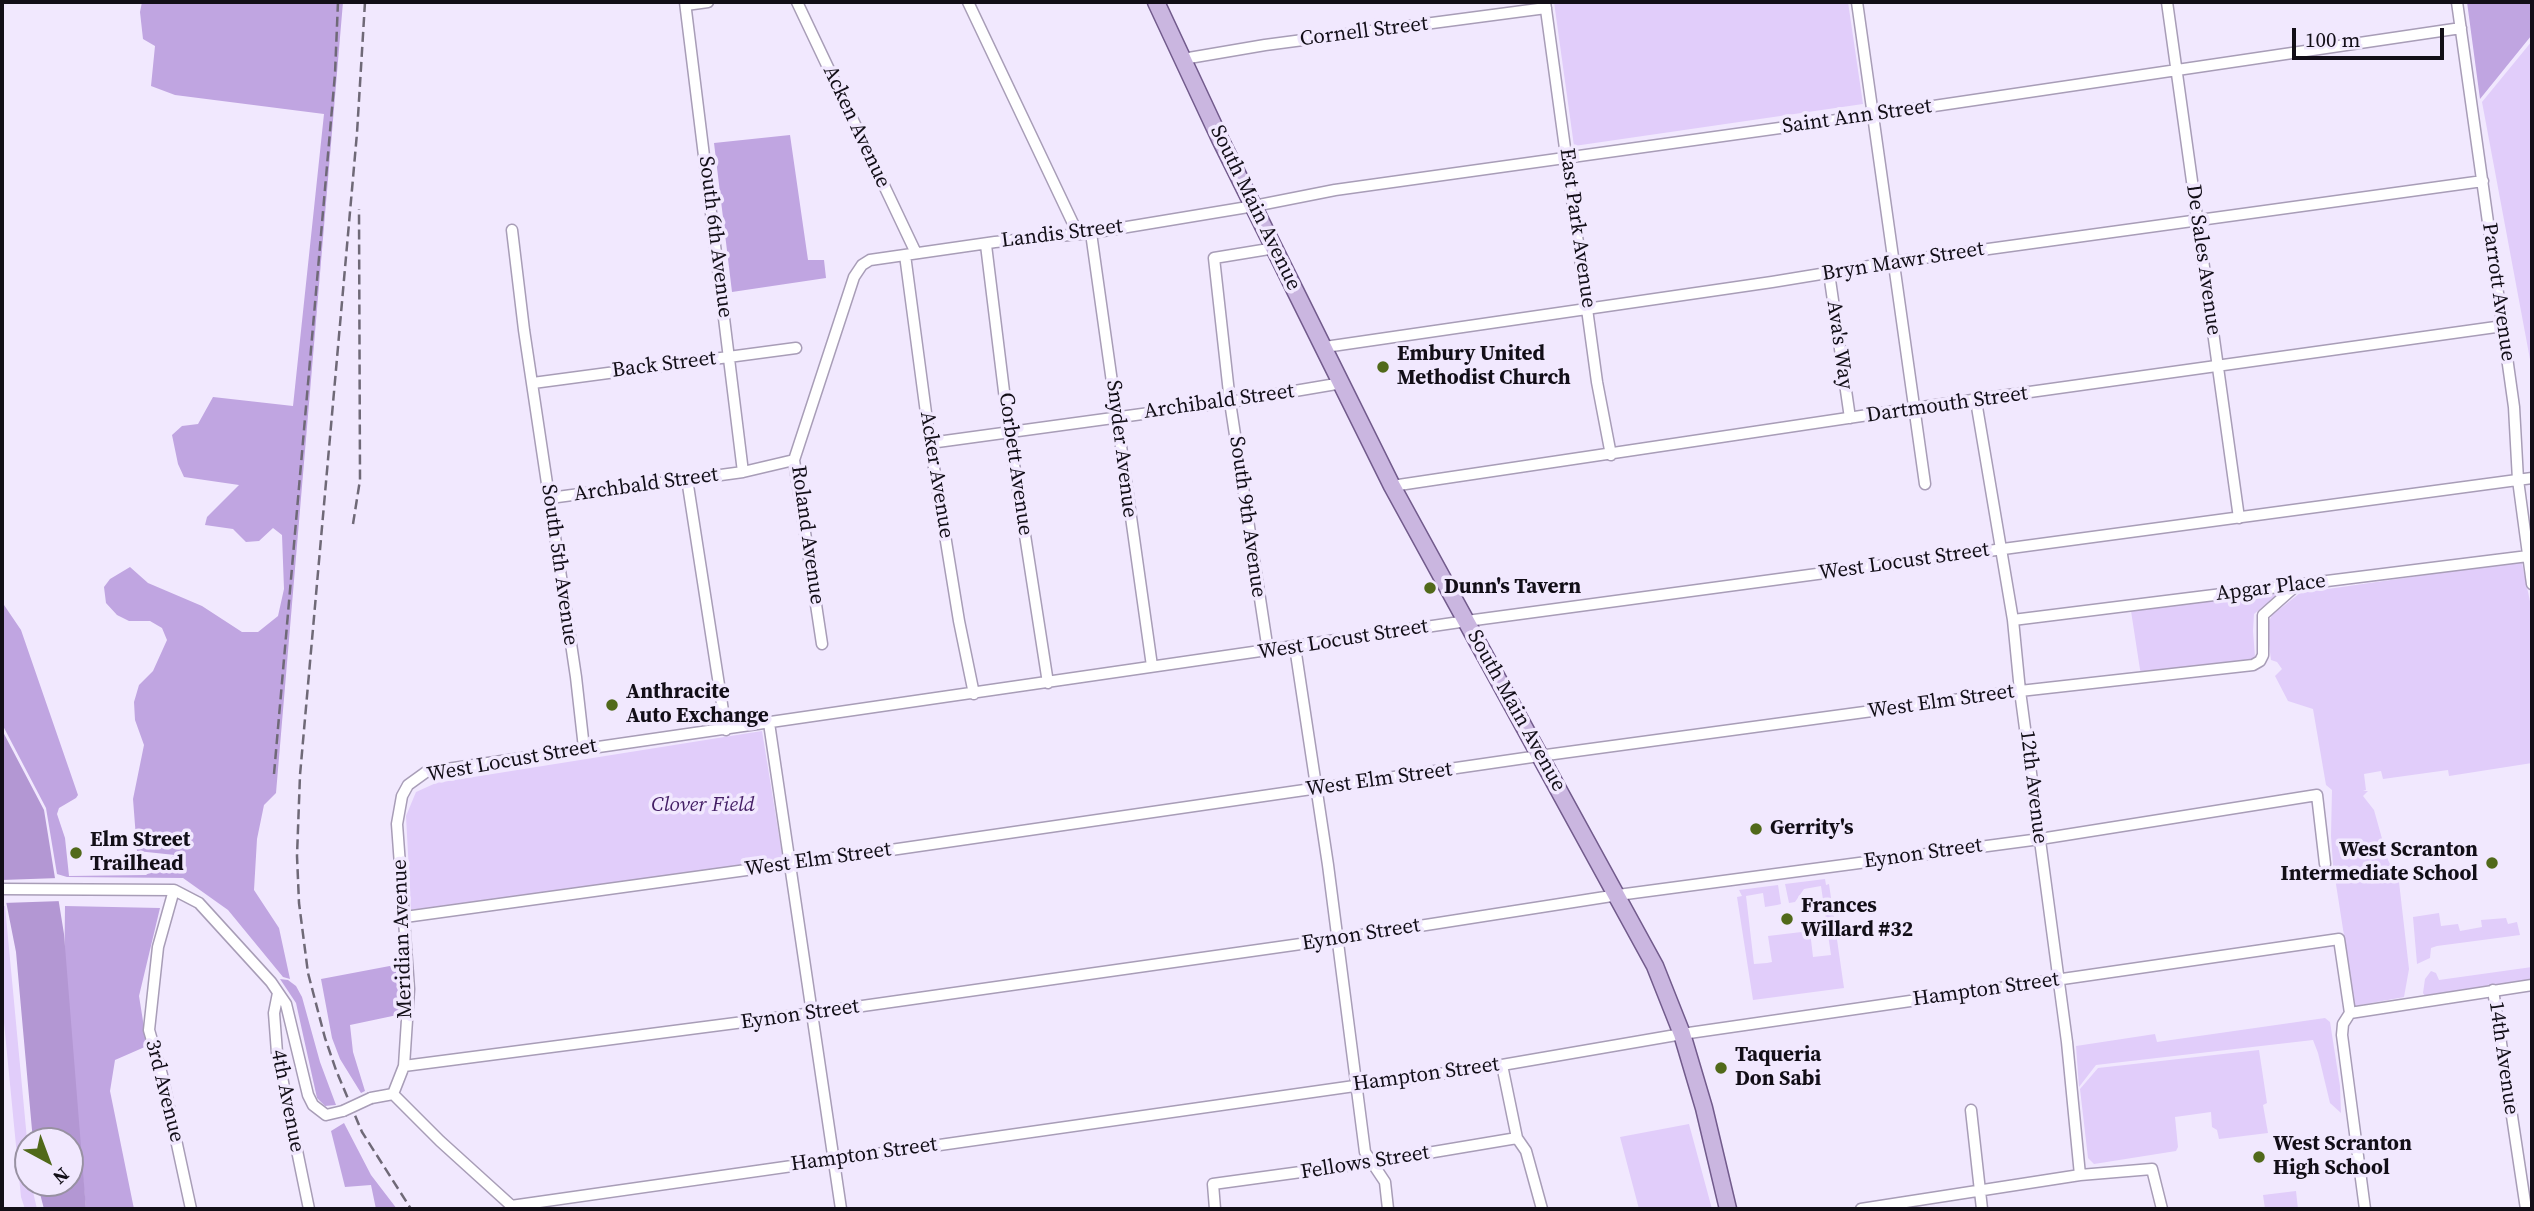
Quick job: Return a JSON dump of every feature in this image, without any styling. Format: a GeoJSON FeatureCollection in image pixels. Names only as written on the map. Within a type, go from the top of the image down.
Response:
{"type":"FeatureCollection","features":[{"type":"Feature","properties":{"kind":"main road","name":"South Main Avenue"},"geometry":{"type":"LineString","coordinates":[[1156,2],[1392,486],[1655,966],[1682,1034],[1704,1108],[1728,1209]]}},
{"type":"Feature","properties":{"kind":"street"},"geometry":{"type":"LineString","coordinates":[[686,3],[708,2]]}},
{"type":"Feature","properties":{"kind":"street","name":"Acken Avenue"},"geometry":{"type":"LineString","coordinates":[[797,2],[911,254]]}},
{"type":"Feature","properties":{"kind":"street"},"geometry":{"type":"LineString","coordinates":[[968,2],[1078,234]]}},
{"type":"Feature","properties":{"kind":"street"},"geometry":{"type":"LineString","coordinates":[[1857,2],[1925,484]]}},
{"type":"Feature","properties":{"kind":"street","name":"De Sales Avenue"},"geometry":{"type":"LineString","coordinates":[[2167,2],[2239,518]]}},
{"type":"Feature","properties":{"kind":"street","name":"Parrott Avenue"},"geometry":{"type":"LineString","coordinates":[[2457,2],[2514,407],[2518,480],[2532,584]]}},
{"type":"Feature","properties":{"kind":"street","name":"South 6th Avenue"},"geometry":{"type":"LineString","coordinates":[[686,3],[743,472]]}},
{"type":"Feature","properties":{"kind":"street","name":"Cornell Street"},"geometry":{"type":"LineString","coordinates":[[1183,59],[1546,5]]}},
{"type":"Feature","properties":{"kind":"street","name":"East Park Avenue"},"geometry":{"type":"LineString","coordinates":[[1546,5],[1597,382],[1611,454]]}},
{"type":"Feature","properties":{"kind":"street","name":"Saint Ann Street"},"geometry":{"type":"LineString","coordinates":[[1254,206],[1335,190],[1873,116],[2460,28]]}},
{"type":"Feature","properties":{"kind":"street","name":"Bryn Mawr Street"},"geometry":{"type":"LineString","coordinates":[[1325,348],[1894,262],[2483,181]]}},
{"type":"Feature","properties":{"kind":"street","name":"Landis Street"},"geometry":{"type":"LineString","coordinates":[[870,260],[1091,233],[1254,206]]}},
{"type":"Feature","properties":{"kind":"street","name":"South 5th Avenue"},"geometry":{"type":"LineString","coordinates":[[512,230],[584,748]]}},
{"type":"Feature","properties":{"kind":"street","name":"Snyder Avenue"},"geometry":{"type":"LineString","coordinates":[[1091,233],[1118,417],[1140,597],[1152,666]]}},
{"type":"Feature","properties":{"kind":"street","name":"Corbett Avenue"},"geometry":{"type":"LineString","coordinates":[[986,244],[1010,432],[1048,683]]}},
{"type":"Feature","properties":{"kind":"street","name":"South 9th Avenue"},"geometry":{"type":"LineString","coordinates":[[1268,651],[1230,402],[1214,258],[1275,248]]}},
{"type":"Feature","properties":{"kind":"street","name":"Acker Avenue"},"geometry":{"type":"LineString","coordinates":[[911,254],[930,443],[959,621],[974,694]]}},
{"type":"Feature","properties":{"kind":"street","name":"Roland Avenue"},"geometry":{"type":"LineString","coordinates":[[822,644],[794,460],[854,276],[862,265],[870,260]]}},
{"type":"Feature","properties":{"kind":"street","name":"Ava's Way"},"geometry":{"type":"LineString","coordinates":[[1829,273],[1850,418]]}},
{"type":"Feature","properties":{"kind":"street","name":"Dartmouth Street"},"geometry":{"type":"LineString","coordinates":[[1392,486],[1914,408],[2503,326]]}},
{"type":"Feature","properties":{"kind":"street","name":"Back Street"},"geometry":{"type":"LineString","coordinates":[[533,383],[796,348]]}},
{"type":"Feature","properties":{"kind":"street","name":"Archibald Street"},"geometry":{"type":"LineString","coordinates":[[930,443],[1230,402],[1342,383]]}},
{"type":"Feature","properties":{"kind":"street","name":"12th Avenue"},"geometry":{"type":"LineString","coordinates":[[1976,401],[2013,620],[2067,1042],[2080,1175]]}},
{"type":"Feature","properties":{"kind":"street"},"geometry":{"type":"LineString","coordinates":[[743,472],[794,460]]}},
{"type":"Feature","properties":{"kind":"street","name":"Archbald Street"},"geometry":{"type":"LineString","coordinates":[[550,498],[743,472]]}},
{"type":"Feature","properties":{"kind":"street","name":"West Locust Street"},"geometry":{"type":"LineString","coordinates":[[408,785],[426,772],[584,748],[726,730],[1467,621],[2001,549],[2064,543],[2532,478]]}},
{"type":"Feature","properties":{"kind":"street"},"geometry":{"type":"LineString","coordinates":[[687,479],[726,730]]}},
{"type":"Feature","properties":{"kind":"street","name":"Apgar Place"},"geometry":{"type":"LineString","coordinates":[[2013,620],[2528,556]]}},
{"type":"Feature","properties":{"kind":"street","name":"West Elm Street"},"geometry":{"type":"LineString","coordinates":[[405,917],[1539,756],[2020,691],[2253,665],[2260,661],[2263,655],[2263,615],[2298,584]]}},
{"type":"Feature","properties":{"kind":"street"},"geometry":{"type":"LineString","coordinates":[[1295,647],[1366,1153],[1385,1182],[1388,1209]]}},
{"type":"Feature","properties":{"kind":"street"},"geometry":{"type":"LineString","coordinates":[[769,723],[841,1209]]}},
{"type":"Feature","properties":{"kind":"street","name":"Meridian Avenue"},"geometry":{"type":"LineString","coordinates":[[393,1094],[404,1066],[409,989],[397,824],[402,796],[408,785]]}},
{"type":"Feature","properties":{"kind":"street","name":"Eynon Street"},"geometry":{"type":"LineString","coordinates":[[404,1066],[813,1013],[1336,939],[1618,895],[2040,839],[2317,795],[2325,864]]}},
{"type":"Feature","properties":{"kind":"street"},"geometry":{"type":"LineString","coordinates":[[2,889],[174,890],[199,903],[271,982],[286,1004],[308,1096],[313,1105],[326,1115],[343,1111],[371,1098],[393,1094],[513,1208]]}},
{"type":"Feature","properties":{"kind":"street","name":"3rd Avenue"},"geometry":{"type":"LineString","coordinates":[[174,890],[158,947],[149,1030],[162,1075],[191,1209]]}},
{"type":"Feature","properties":{"kind":"street","name":"Hampton Street"},"geometry":{"type":"LineString","coordinates":[[513,1208],[833,1159],[1502,1065],[1682,1034],[2339,939],[2350,1013]]}},
{"type":"Feature","properties":{"kind":"street"},"geometry":{"type":"LineString","coordinates":[[2365,1209],[2342,1035],[2343,1024],[2350,1013],[2532,985]]}},
{"type":"Feature","properties":{"kind":"street","name":"14th Avenue"},"geometry":{"type":"LineString","coordinates":[[2493,990],[2526,1209]]}},
{"type":"Feature","properties":{"kind":"street","name":"4th Avenue"},"geometry":{"type":"LineString","coordinates":[[278,993],[274,1013],[277,1053],[309,1209]]}},
{"type":"Feature","properties":{"kind":"street"},"geometry":{"type":"LineString","coordinates":[[1502,1065],[1517,1138],[1526,1151],[1542,1209]]}},
{"type":"Feature","properties":{"kind":"street"},"geometry":{"type":"LineString","coordinates":[[1971,1110],[1982,1209]]}},
{"type":"Feature","properties":{"kind":"street","name":"Fellows Street"},"geometry":{"type":"LineString","coordinates":[[1215,1209],[1213,1184],[1374,1162],[1517,1138]]}},
{"type":"Feature","properties":{"kind":"street"},"geometry":{"type":"LineString","coordinates":[[1861,1209],[2080,1175],[2152,1169],[2162,1209]]}},
{"type":"Feature","properties":{"kind":"green space"},"geometry":{"type":"Polygon","coordinates":[[[1554,2],[1848,2],[1863,104],[1574,146],[1554,2]]]}},
{"type":"Feature","properties":{"kind":"green space"},"geometry":{"type":"Polygon","coordinates":[[[2532,41],[2532,370],[2482,102],[2532,41]]]}},
{"type":"Feature","properties":{"kind":"green space"},"geometry":{"type":"Polygon","coordinates":[[[2522,563],[2532,611],[2532,763],[2449,776],[2448,770],[2383,779],[2381,771],[2364,774],[2366,790],[2363,791],[2368,791],[2363,796],[2374,810],[2388,860],[2399,882],[2409,969],[2404,997],[2355,1006],[2333,865],[2332,790],[2326,785],[2313,709],[2288,701],[2275,676],[2282,669],[2277,662],[2271,660],[2267,628],[2269,621],[2272,615],[2300,593],[2522,563]]]}},
{"type":"Feature","properties":{"kind":"green space"},"geometry":{"type":"Polygon","coordinates":[[[2284,589],[2254,614],[2255,657],[2248,662],[2141,676],[2131,611],[2284,589]]]}},
{"type":"Feature","properties":{"kind":"green space","name":"Clover Field"},"geometry":{"type":"Polygon","coordinates":[[[762,731],[783,860],[411,910],[406,816],[416,792],[436,783],[762,731]]]}},
{"type":"Feature","properties":{"kind":"green space"},"geometry":{"type":"Polygon","coordinates":[[[1825,879],[1826,885],[1829,884],[1844,988],[1753,1000],[1737,897],[1742,896],[1739,890],[1778,885],[1781,904],[1765,907],[1763,893],[1746,896],[1754,964],[1772,962],[1768,936],[1810,931],[1813,957],[1831,955],[1821,886],[1804,889],[1795,902],[1789,903],[1785,884],[1825,879]]]}},
{"type":"Feature","properties":{"kind":"green space"},"geometry":{"type":"Polygon","coordinates":[[[2,906],[5,906],[26,1127],[14,1127],[2,1002],[2,906]]]}},
{"type":"Feature","properties":{"kind":"green space"},"geometry":{"type":"Polygon","coordinates":[[[2439,913],[2441,926],[2458,924],[2460,931],[2482,927],[2481,920],[2506,918],[2508,924],[2517,922],[2520,935],[2437,946],[2431,948],[2430,958],[2417,964],[2413,917],[2439,913]]]}},
{"type":"Feature","properties":{"kind":"green space"},"geometry":{"type":"Polygon","coordinates":[[[2532,967],[2532,984],[2427,1000],[2423,993],[2425,979],[2431,971],[2436,973],[2439,980],[2532,967]]]}},
{"type":"Feature","properties":{"kind":"green space"},"geometry":{"type":"Polygon","coordinates":[[[2325,1018],[2330,1022],[2340,1086],[2341,1113],[2330,1103],[2313,1040],[2096,1065],[2079,1087],[2076,1046],[2155,1034],[2157,1042],[2325,1018]]]}},
{"type":"Feature","properties":{"kind":"green space"},"geometry":{"type":"Polygon","coordinates":[[[2259,1050],[2267,1103],[2263,1105],[2268,1133],[2219,1139],[2217,1130],[2212,1127],[2211,1112],[2175,1117],[2178,1147],[2176,1151],[2094,1164],[2088,1158],[2080,1089],[2098,1068],[2259,1050]]]}},
{"type":"Feature","properties":{"kind":"green space"},"geometry":{"type":"Polygon","coordinates":[[[1689,1124],[1712,1209],[1639,1209],[1620,1137],[1689,1124]]]}},
{"type":"Feature","properties":{"kind":"green space"},"geometry":{"type":"Polygon","coordinates":[[[2296,1191],[2298,1209],[2265,1209],[2263,1195],[2296,1191]]]}},
{"type":"Feature","properties":{"kind":"green space"},"geometry":{"type":"Polygon","coordinates":[[[21,1197],[34,1197],[37,1209],[25,1209],[21,1197]]]}},
{"type":"Feature","properties":{"kind":"shaded area"},"geometry":{"type":"Polygon","coordinates":[[[142,2],[343,2],[276,793],[264,805],[257,839],[254,890],[279,928],[290,979],[283,977],[228,910],[183,878],[67,877],[57,874],[46,808],[2,724],[2,602],[21,630],[78,795],[59,808],[57,814],[65,838],[69,876],[146,875],[175,855],[137,851],[133,799],[144,745],[135,720],[134,702],[139,685],[153,671],[167,640],[162,628],[150,621],[129,621],[117,615],[106,603],[104,587],[110,579],[130,567],[148,583],[202,606],[242,632],[258,632],[278,616],[284,589],[282,535],[273,528],[259,541],[246,542],[233,529],[205,525],[207,517],[239,485],[184,477],[178,464],[172,435],[182,426],[198,424],[213,397],[293,406],[324,114],[175,95],[151,86],[155,46],[143,39],[140,12],[142,2]]]}},
{"type":"Feature","properties":{"kind":"shaded area"},"geometry":{"type":"Polygon","coordinates":[[[2467,2],[2532,2],[2531,36],[2480,99],[2467,2]]]}},
{"type":"Feature","properties":{"kind":"shaded area"},"geometry":{"type":"Polygon","coordinates":[[[790,135],[808,260],[824,260],[826,278],[732,292],[714,143],[790,135]]]}},
{"type":"Feature","properties":{"kind":"shaded area"},"geometry":{"type":"Polygon","coordinates":[[[2,730],[44,810],[64,934],[79,1127],[32,1127],[16,952],[2,881],[2,730]]]}},
{"type":"Feature","properties":{"kind":"shaded area"},"geometry":{"type":"Polygon","coordinates":[[[65,906],[160,908],[139,996],[147,1046],[115,1060],[110,1091],[134,1209],[86,1209],[84,1127],[78,1127],[64,995],[65,906]]]}},
{"type":"Feature","properties":{"kind":"shaded area"},"geometry":{"type":"Polygon","coordinates":[[[395,965],[402,1014],[350,1025],[353,1052],[365,1091],[361,1093],[340,1059],[332,1038],[321,979],[395,965]]]}},
{"type":"Feature","properties":{"kind":"shaded area"},"geometry":{"type":"Polygon","coordinates":[[[280,979],[288,980],[296,986],[302,997],[320,1062],[336,1105],[325,1106],[317,1098],[296,1003],[280,979]]]}},
{"type":"Feature","properties":{"kind":"shaded area"},"geometry":{"type":"Polygon","coordinates":[[[344,1123],[371,1175],[397,1209],[376,1209],[371,1185],[345,1187],[331,1131],[344,1123]]]}},
{"type":"Feature","properties":{"kind":"shaded area"},"geometry":{"type":"Polygon","coordinates":[[[84,1184],[86,1209],[44,1209],[41,1197],[84,1197],[84,1184]]]}},
{"type":"Feature","properties":{"kind":"pier"},"geometry":{"type":"Polygon","coordinates":[[[59,878],[62,901],[3,903],[2,880],[59,878]]]}},
{"type":"Feature","properties":{"kind":"railway"},"geometry":{"type":"LineString","coordinates":[[274,774],[335,74],[338,2]]}},
{"type":"Feature","properties":{"kind":"railway"},"geometry":{"type":"LineString","coordinates":[[365,2],[357,133],[300,775],[297,856],[299,903],[308,973],[325,1038],[362,1132],[411,1209]]}},
{"type":"Feature","properties":{"kind":"railway"},"geometry":{"type":"LineString","coordinates":[[353,524],[360,480],[359,209]]}},
{"type":"Feature","properties":{"kind":"place","name":"Embury United Methodist Church"},"geometry":{"type":"Point","coordinates":[1383,367]}},
{"type":"Feature","properties":{"kind":"place","name":"Dunn's Tavern"},"geometry":{"type":"Point","coordinates":[1430,588]}},
{"type":"Feature","properties":{"kind":"place","name":"Anthracite Auto Exchange"},"geometry":{"type":"Point","coordinates":[612,705]}},
{"type":"Feature","properties":{"kind":"place","name":"Gerrity's"},"geometry":{"type":"Point","coordinates":[1756,829]}},
{"type":"Feature","properties":{"kind":"place","name":"Elm Street Trailhead"},"geometry":{"type":"Point","coordinates":[76,853]}},
{"type":"Feature","properties":{"kind":"place","name":"West Scranton Intermediate School"},"geometry":{"type":"Point","coordinates":[2492,863]}},
{"type":"Feature","properties":{"kind":"place","name":"Frances Willard #32"},"geometry":{"type":"Point","coordinates":[1787,919]}},
{"type":"Feature","properties":{"kind":"place","name":"Taqueria Don Sabi"},"geometry":{"type":"Point","coordinates":[1721,1068]}},
{"type":"Feature","properties":{"kind":"place","name":"West Scranton High School"},"geometry":{"type":"Point","coordinates":[2259,1157]}}]}
